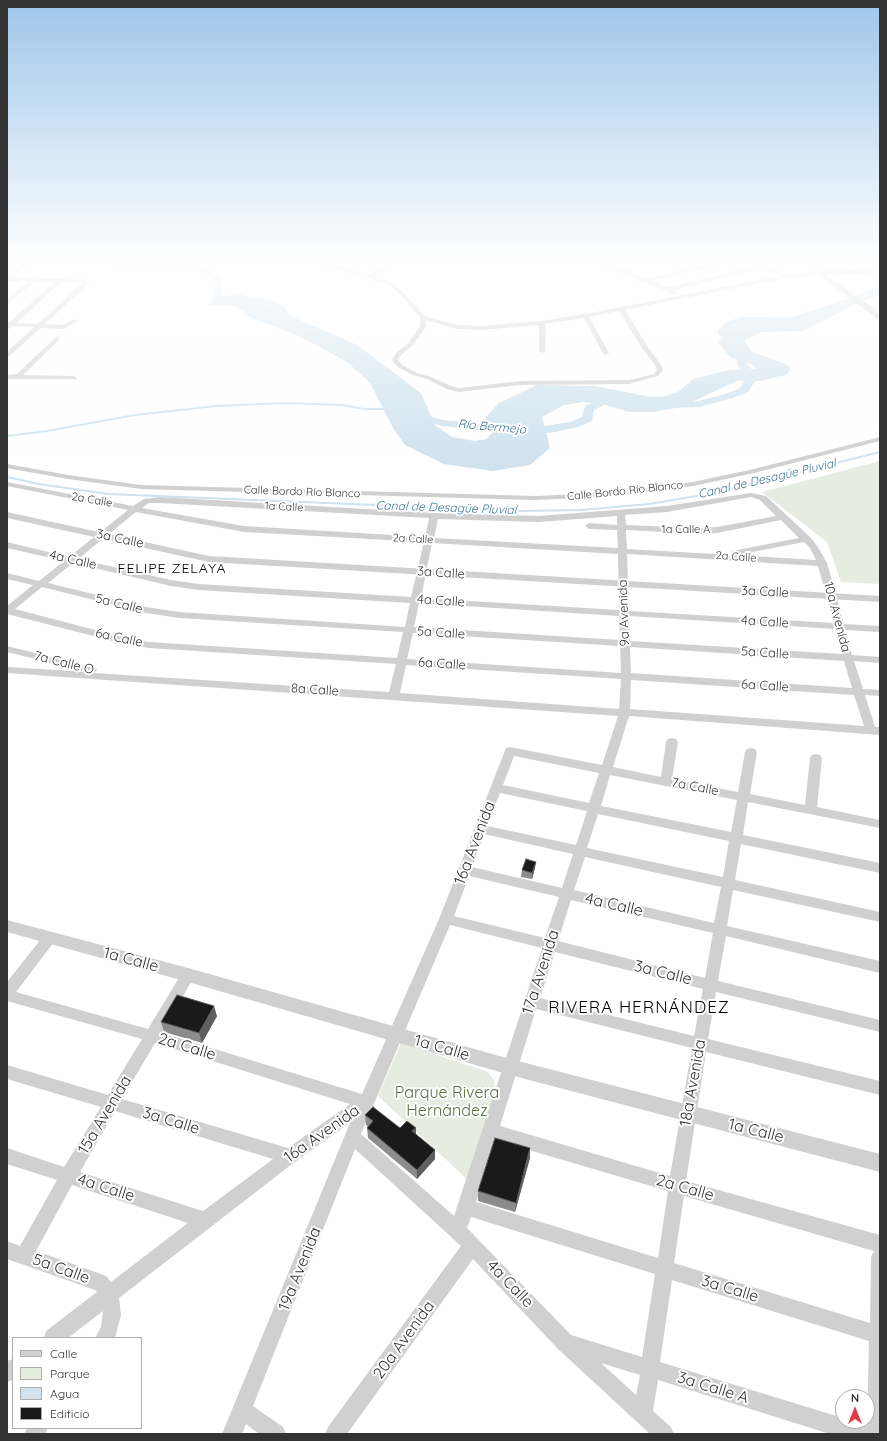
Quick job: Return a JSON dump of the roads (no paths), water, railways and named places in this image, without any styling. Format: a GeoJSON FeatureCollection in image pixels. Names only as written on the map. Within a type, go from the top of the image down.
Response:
{"type":"FeatureCollection","features":[{"type":"Feature","properties":{"kind":"street"},"geometry":{"type":"LineString","coordinates":[[7,356],[35,329]]}},
{"type":"Feature","properties":{"kind":"street"},"geometry":{"type":"LineString","coordinates":[[421,329],[410,345],[399,353],[395,360],[400,366],[415,374],[434,380],[449,388],[459,390],[520,382],[629,382],[656,374],[660,370],[658,365],[633,329]]}},
{"type":"Feature","properties":{"kind":"street"},"geometry":{"type":"LineString","coordinates":[[542,329],[542,351]]}},
{"type":"Feature","properties":{"kind":"street"},"geometry":{"type":"LineString","coordinates":[[594,329],[606,353]]}},
{"type":"Feature","properties":{"kind":"street"},"geometry":{"type":"LineString","coordinates":[[10,377],[19,375],[58,338]]}},
{"type":"Feature","properties":{"kind":"street"},"geometry":{"type":"LineString","coordinates":[[10,377],[74,378]]}},
{"type":"Feature","properties":{"kind":"street","name":"Calle Bordo Río Blanco"},"geometry":{"type":"LineString","coordinates":[[7,466],[68,477],[141,487],[535,498],[604,495],[693,484],[754,472],[880,439]]}},
{"type":"Feature","properties":{"kind":"street","name":"2a Calle"},"geometry":{"type":"LineString","coordinates":[[7,484],[244,529],[822,563]]}},
{"type":"Feature","properties":{"kind":"street","name":"10a Avenida"},"geometry":{"type":"LineString","coordinates":[[621,513],[667,509],[752,495],[763,498],[807,539],[814,547],[822,563],[848,658],[859,692],[875,731]]}},
{"type":"Feature","properties":{"kind":"street","name":"1a Calle"},"geometry":{"type":"LineString","coordinates":[[7,611],[136,508],[144,502],[154,500],[434,516],[539,518],[621,513]]}},
{"type":"Feature","properties":{"kind":"street","name":"3a Calle"},"geometry":{"type":"LineString","coordinates":[[7,508],[209,559],[423,568],[623,581],[830,592],[880,592]]}},
{"type":"Feature","properties":{"kind":"street","name":"9a Avenida"},"geometry":{"type":"LineString","coordinates":[[621,513],[626,677],[624,714]]}},
{"type":"Feature","properties":{"kind":"street","name":"3a Calle"},"geometry":{"type":"LineString","coordinates":[[7,515],[106,533]]}},
{"type":"Feature","properties":{"kind":"street"},"geometry":{"type":"LineString","coordinates":[[394,696],[434,516]]}},
{"type":"Feature","properties":{"kind":"street","name":"1a Calle A"},"geometry":{"type":"LineString","coordinates":[[589,526],[700,531],[717,530],[782,517]]}},
{"type":"Feature","properties":{"kind":"street"},"geometry":{"type":"LineString","coordinates":[[721,556],[807,539]]}},
{"type":"Feature","properties":{"kind":"street","name":"4a Calle"},"geometry":{"type":"LineString","coordinates":[[7,545],[171,583],[199,587],[416,599],[880,629]]}},
{"type":"Feature","properties":{"kind":"street","name":"5a Calle"},"geometry":{"type":"LineString","coordinates":[[7,576],[146,610],[179,615],[625,645],[880,660]]}},
{"type":"Feature","properties":{"kind":"street","name":"3a Calle"},"geometry":{"type":"LineString","coordinates":[[830,592],[880,599]]}},
{"type":"Feature","properties":{"kind":"street","name":"6a Calle"},"geometry":{"type":"LineString","coordinates":[[7,611],[121,640],[149,645],[880,693]]}},
{"type":"Feature","properties":{"kind":"street","name":"7a Calle O"},"geometry":{"type":"LineString","coordinates":[[7,649],[122,678]]}},
{"type":"Feature","properties":{"kind":"street","name":"8a Calle"},"geometry":{"type":"LineString","coordinates":[[7,670],[875,731]]}},
{"type":"Feature","properties":{"kind":"street","name":"17a Avenida"},"geometry":{"type":"LineString","coordinates":[[458,1231],[624,714]]}},
{"type":"Feature","properties":{"kind":"street"},"geometry":{"type":"LineString","coordinates":[[666,781],[672,742]]}},
{"type":"Feature","properties":{"kind":"street","name":"7a Calle"},"geometry":{"type":"LineString","coordinates":[[510,751],[880,824]]}},
{"type":"Feature","properties":{"kind":"street","name":"16a Avenida"},"geometry":{"type":"LineString","coordinates":[[54,1337],[205,1220],[290,1156],[366,1102],[446,918],[510,751]]}},
{"type":"Feature","properties":{"kind":"street","name":"18a Avenida"},"geometry":{"type":"LineString","coordinates":[[643,1415],[688,1113],[751,752]]}},
{"type":"Feature","properties":{"kind":"street"},"geometry":{"type":"LineString","coordinates":[[811,810],[816,758]]}},
{"type":"Feature","properties":{"kind":"street"},"geometry":{"type":"LineString","coordinates":[[496,788],[880,868]]}},
{"type":"Feature","properties":{"kind":"street"},"geometry":{"type":"LineString","coordinates":[[480,829],[880,917]]}},
{"type":"Feature","properties":{"kind":"street","name":"4a Calle"},"geometry":{"type":"LineString","coordinates":[[465,870],[880,967]]}},
{"type":"Feature","properties":{"kind":"street","name":"3a Calle"},"geometry":{"type":"LineString","coordinates":[[446,918],[710,985],[880,1026]]}},
{"type":"Feature","properties":{"kind":"street","name":"1a Calle"},"geometry":{"type":"LineString","coordinates":[[7,926],[188,975],[510,1067],[880,1163]]}},
{"type":"Feature","properties":{"kind":"street"},"geometry":{"type":"LineString","coordinates":[[7,994],[50,938]]}},
{"type":"Feature","properties":{"kind":"street","name":"15a Avenida"},"geometry":{"type":"LineString","coordinates":[[24,1255],[68,1176],[188,975]]}},
{"type":"Feature","properties":{"kind":"street","name":"2a Calle"},"geometry":{"type":"LineString","coordinates":[[7,994],[152,1036],[366,1102]]}},
{"type":"Feature","properties":{"kind":"street"},"geometry":{"type":"LineString","coordinates":[[531,1002],[880,1088]]}},
{"type":"Feature","properties":{"kind":"street","name":"3a Calle"},"geometry":{"type":"LineString","coordinates":[[7,1072],[290,1156]]}},
{"type":"Feature","properties":{"kind":"street","name":"19a Avenida"},"geometry":{"type":"LineString","coordinates":[[232,1434],[366,1102]]}},
{"type":"Feature","properties":{"kind":"street","name":"2a Calle"},"geometry":{"type":"LineString","coordinates":[[490,1130],[677,1186],[880,1244]]}},
{"type":"Feature","properties":{"kind":"street","name":"4a Calle"},"geometry":{"type":"LineString","coordinates":[[353,1137],[458,1231],[565,1342],[664,1434]]}},
{"type":"Feature","properties":{"kind":"street","name":"4a Calle"},"geometry":{"type":"LineString","coordinates":[[7,1156],[205,1220]]}},
{"type":"Feature","properties":{"kind":"street","name":"3a Calle"},"geometry":{"type":"LineString","coordinates":[[465,1207],[879,1335]]}},
{"type":"Feature","properties":{"kind":"street","name":"20a Avenida"},"geometry":{"type":"LineString","coordinates":[[335,1434],[472,1245]]}},
{"type":"Feature","properties":{"kind":"street","name":"5a Calle"},"geometry":{"type":"LineString","coordinates":[[7,1250],[101,1283],[110,1295]]}},
{"type":"Feature","properties":{"kind":"street"},"geometry":{"type":"LineString","coordinates":[[877,1434],[880,1257]]}},
{"type":"Feature","properties":{"kind":"street"},"geometry":{"type":"LineString","coordinates":[[105,1337],[109,1331],[112,1315],[110,1295]]}},
{"type":"Feature","properties":{"kind":"street","name":"3a Calle A"},"geometry":{"type":"LineString","coordinates":[[565,1342],[862,1434]]}},
{"type":"Feature","properties":{"kind":"street"},"geometry":{"type":"LineString","coordinates":[[242,1410],[276,1434]]}},
{"type":"Feature","properties":{"kind":"water"},"geometry":{"type":"Polygon","coordinates":[[[281,329],[321,329],[357,345],[421,393],[435,425],[452,437],[475,441],[486,439],[492,433],[485,418],[499,403],[537,385],[595,386],[646,396],[663,397],[678,392],[693,379],[729,370],[756,369],[755,366],[730,357],[718,343],[727,329],[806,329],[803,331],[761,332],[744,341],[752,352],[786,364],[791,369],[786,375],[761,381],[737,381],[681,407],[654,412],[629,412],[602,404],[583,402],[564,405],[542,417],[550,448],[530,465],[493,471],[444,464],[405,445],[393,428],[370,383],[347,362],[301,337],[281,329]]]}},
{"type":"Feature","properties":{"kind":"waterway","name":"Río Bermejo"},"geometry":{"type":"LineString","coordinates":[[664,406],[699,404],[729,396],[744,390],[753,377],[742,365],[741,350],[728,340],[722,332],[724,329]]}},
{"type":"Feature","properties":{"kind":"waterway","name":"Río Bermejo"},"geometry":{"type":"LineString","coordinates":[[411,414],[442,423],[524,432],[555,429],[574,425],[588,419],[589,408],[600,403],[620,400]]}},
{"type":"Feature","properties":{"kind":"waterway"},"geometry":{"type":"LineString","coordinates":[[7,436],[47,431],[135,415],[216,406],[287,403],[342,405],[365,409],[386,409]]}},
{"type":"Feature","properties":{"kind":"waterway","name":"Canal de Desagüe Pluvial"},"geometry":{"type":"LineString","coordinates":[[7,477],[39,484],[108,494],[521,511],[581,510],[649,504],[720,492],[880,452]]}},
{"type":"Feature","properties":{"kind":"district","name":"FELIPE ZELAYA"},"geometry":{"type":"Point","coordinates":[172,569]}},
{"type":"Feature","properties":{"kind":"district","name":"RIVERA HERNÁNDEZ"},"geometry":{"type":"Point","coordinates":[639,1008]}},
{"type":"Feature","properties":{"kind":"park label","name":"Parque Rivera Hernández"},"geometry":{"type":"Point","coordinates":[447,1102]}}]}
